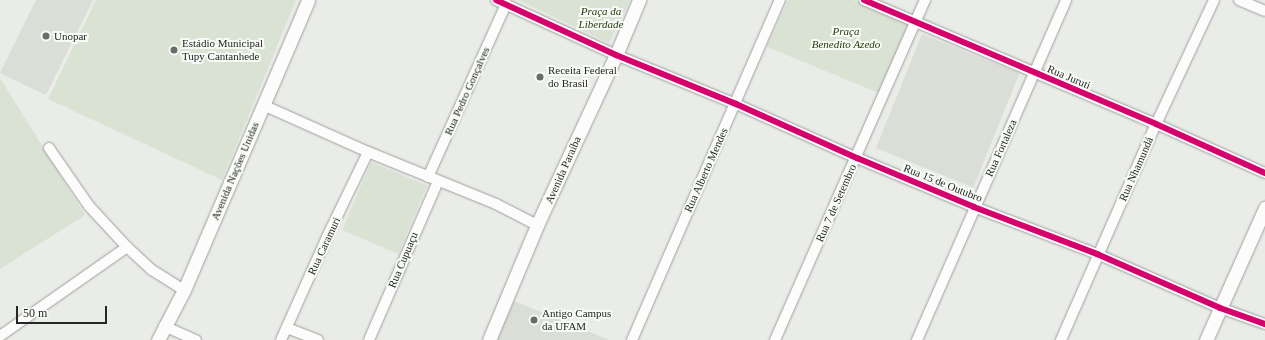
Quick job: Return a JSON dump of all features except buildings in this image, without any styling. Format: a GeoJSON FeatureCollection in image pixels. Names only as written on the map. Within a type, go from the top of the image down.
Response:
{"type":"FeatureCollection","features":[{"type":"Feature","properties":{"kind":"street","name":"Avenida Nações Unidas"},"geometry":{"type":"LineString","coordinates":[[158,340],[184,290],[308,0]]}},
{"type":"Feature","properties":{"kind":"street","name":"Rua 15 de Outubro"},"geometry":{"type":"LineString","coordinates":[[496,0],[616,55],[736,104],[856,158],[974,207],[1097,254],[1220,308],[1265,324]]}},
{"type":"Feature","properties":{"kind":"street","name":"Avenida Paraíba"},"geometry":{"type":"LineString","coordinates":[[489,340],[538,225],[616,55],[639,0]]}},
{"type":"Feature","properties":{"kind":"street","name":"Rua Alberto Mendes"},"geometry":{"type":"LineString","coordinates":[[632,340],[780,0]]}},
{"type":"Feature","properties":{"kind":"street","name":"Rua Juruti"},"geometry":{"type":"LineString","coordinates":[[864,0],[1156,124],[1265,173]]}},
{"type":"Feature","properties":{"kind":"street","name":"Rua 7 de Setembro"},"geometry":{"type":"LineString","coordinates":[[775,340],[925,0]]}},
{"type":"Feature","properties":{"kind":"street","name":"Rua Fortaleza"},"geometry":{"type":"LineString","coordinates":[[917,340],[1066,0]]}},
{"type":"Feature","properties":{"kind":"street","name":"Rua Nhamundá"},"geometry":{"type":"LineString","coordinates":[[1060,340],[1097,254],[1214,0]]}},
{"type":"Feature","properties":{"kind":"street"},"geometry":{"type":"LineString","coordinates":[[1239,0],[1265,11]]}},
{"type":"Feature","properties":{"kind":"street","name":"Rua Pedro Gonçalves"},"geometry":{"type":"LineString","coordinates":[[428,177],[506,4]]}},
{"type":"Feature","properties":{"kind":"street"},"geometry":{"type":"LineString","coordinates":[[263,105],[368,152],[496,204],[538,225]]}},
{"type":"Feature","properties":{"kind":"street"},"geometry":{"type":"LineString","coordinates":[[49,148],[89,206],[127,247],[152,270],[184,290]]}},
{"type":"Feature","properties":{"kind":"street","name":"Rua Caramuri"},"geometry":{"type":"LineString","coordinates":[[281,340],[368,152]]}},
{"type":"Feature","properties":{"kind":"street","name":"Rua Cupuaçu"},"geometry":{"type":"LineString","coordinates":[[369,340],[438,181]]}},
{"type":"Feature","properties":{"kind":"street"},"geometry":{"type":"LineString","coordinates":[[1206,340],[1265,208]]}},
{"type":"Feature","properties":{"kind":"street"},"geometry":{"type":"LineString","coordinates":[[0,336],[127,247]]}},
{"type":"Feature","properties":{"kind":"street"},"geometry":{"type":"LineString","coordinates":[[164,326],[196,340]]}},
{"type":"Feature","properties":{"kind":"street"},"geometry":{"type":"LineString","coordinates":[[287,328],[318,340]]}},
{"type":"Feature","properties":{"kind":"shaded area","name":"Unopar"},"geometry":{"type":"Polygon","coordinates":[[[36,0],[93,0],[46,95],[0,73],[36,0]]]}},
{"type":"Feature","properties":{"kind":"shaded area"},"geometry":{"type":"Polygon","coordinates":[[[922,34],[1019,73],[973,187],[876,148],[922,34]]]}},
{"type":"Feature","properties":{"kind":"shaded area","name":"Antigo Campus da UFAM"},"geometry":{"type":"Polygon","coordinates":[[[514,301],[609,340],[497,340],[514,301]]]}},
{"type":"Feature","properties":{"kind":"green space","name":"Estádio Municipal Tupy Cantanhede"},"geometry":{"type":"Polygon","coordinates":[[[96,0],[296,0],[222,180],[48,99],[96,0]]]}},
{"type":"Feature","properties":{"kind":"green space","name":"Praça da Liberdade"},"geometry":{"type":"Polygon","coordinates":[[[518,0],[630,0],[609,43],[518,0]]]}},
{"type":"Feature","properties":{"kind":"green space","name":"Praça Benedito Azedo"},"geometry":{"type":"Polygon","coordinates":[[[788,0],[853,0],[910,24],[879,93],[767,47],[788,0]]]}},
{"type":"Feature","properties":{"kind":"green space"},"geometry":{"type":"Polygon","coordinates":[[[0,78],[85,215],[0,269],[0,78]]]}},
{"type":"Feature","properties":{"kind":"green space"},"geometry":{"type":"Polygon","coordinates":[[[371,162],[427,186],[398,254],[342,230],[371,162]]]}},
{"type":"Feature","properties":{"kind":"cycle path"},"geometry":{"type":"LineString","coordinates":[[496,0],[616,55],[736,104],[857,158],[974,207],[1097,254],[1220,308],[1265,324]]}},
{"type":"Feature","properties":{"kind":"cycle path"},"geometry":{"type":"LineString","coordinates":[[864,0],[1156,124],[1265,173]]}},
{"type":"Feature","properties":{"kind":"place","name":"Unopar"},"geometry":{"type":"Point","coordinates":[46,36]}},
{"type":"Feature","properties":{"kind":"place","name":"Estádio Municipal Tupy Cantanhede"},"geometry":{"type":"Point","coordinates":[174,50]}},
{"type":"Feature","properties":{"kind":"place","name":"Receita Federal do Brasil"},"geometry":{"type":"Point","coordinates":[540,77]}},
{"type":"Feature","properties":{"kind":"place","name":"Antigo Campus da UFAM"},"geometry":{"type":"Point","coordinates":[534,320]}}]}
